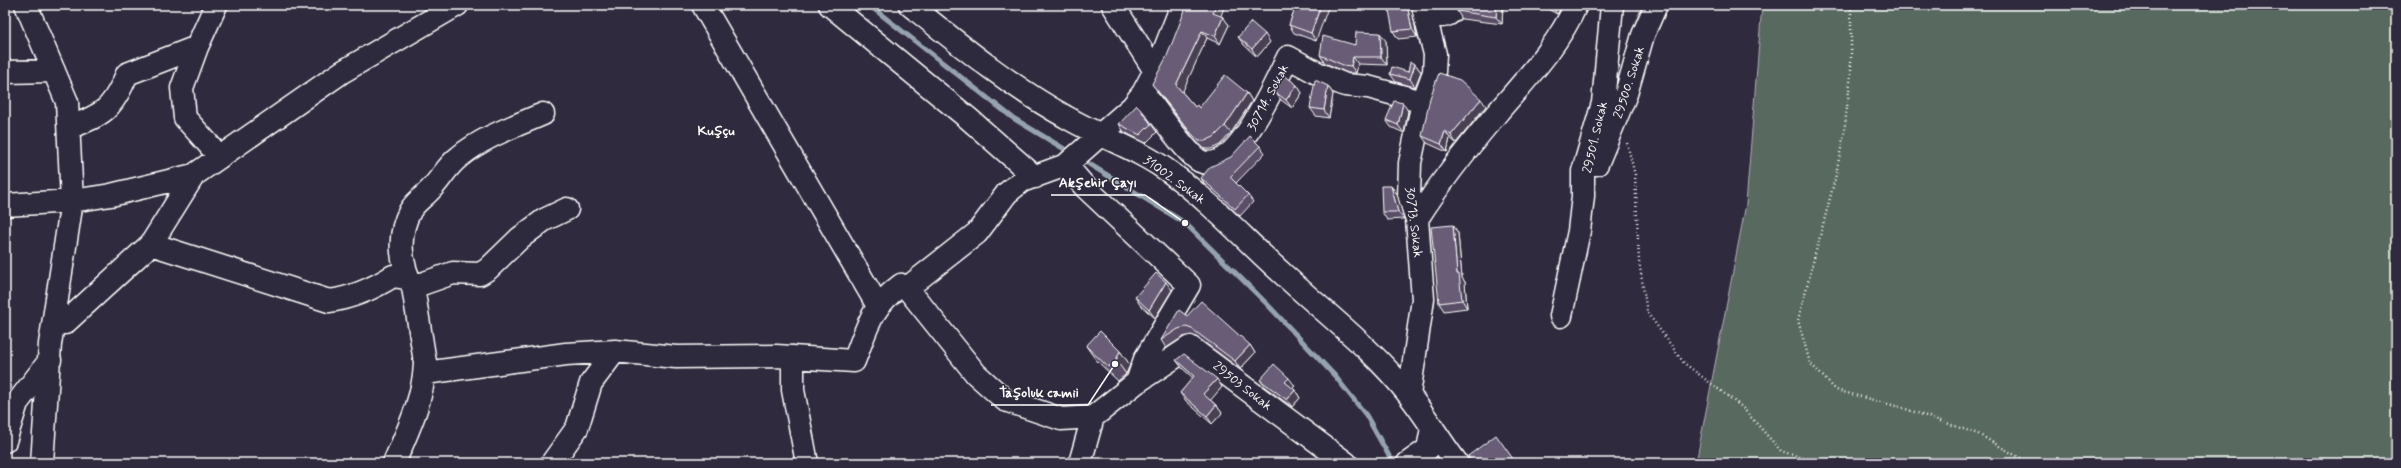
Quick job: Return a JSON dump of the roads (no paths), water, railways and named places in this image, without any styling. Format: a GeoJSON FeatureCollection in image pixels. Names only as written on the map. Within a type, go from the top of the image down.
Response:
{"type":"FeatureCollection","features":[{"type":"Feature","properties":{"kind":"street"},"geometry":{"type":"LineString","coordinates":[[26,5],[67,102],[72,201],[50,344],[42,463]]}},
{"type":"Feature","properties":{"kind":"street"},"geometry":{"type":"LineString","coordinates":[[216,5],[197,47],[182,88],[185,118],[220,157]]}},
{"type":"Feature","properties":{"kind":"street"},"geometry":{"type":"LineString","coordinates":[[5,205],[72,201],[111,195],[194,175],[342,72],[457,5]]}},
{"type":"Feature","properties":{"kind":"street"},"geometry":{"type":"LineString","coordinates":[[704,5],[878,306]]}},
{"type":"Feature","properties":{"kind":"street"},"geometry":{"type":"LineString","coordinates":[[830,5],[970,119],[1035,176]]}},
{"type":"Feature","properties":{"kind":"street","name":"31002. Sokak"},"geometry":{"type":"LineString","coordinates":[[910,5],[983,63],[1028,94],[1066,118],[1101,134],[1170,172],[1205,200],[1284,275],[1376,357],[1409,395],[1457,463]]}},
{"type":"Feature","properties":{"kind":"street"},"geometry":{"type":"LineString","coordinates":[[1113,5],[1155,71]]}},
{"type":"Feature","properties":{"kind":"street"},"geometry":{"type":"LineString","coordinates":[[907,288],[977,233],[1007,193],[1022,181],[1066,166],[1132,107],[1143,93],[1155,71],[1182,5]]}},
{"type":"Feature","properties":{"kind":"street"},"geometry":{"type":"LineString","coordinates":[[1424,10],[1445,16],[1450,14],[1456,5]]}},
{"type":"Feature","properties":{"kind":"street"},"geometry":{"type":"LineString","coordinates":[[1417,219],[1441,181],[1552,46],[1570,19],[1576,5]]}},
{"type":"Feature","properties":{"kind":"street","name":"29501. Sokak"},"geometry":{"type":"LineString","coordinates":[[1561,316],[1579,231],[1583,172],[1603,103],[1612,5]]}},
{"type":"Feature","properties":{"kind":"street","name":"29500. Sokak"},"geometry":{"type":"LineString","coordinates":[[1583,172],[1594,170],[1609,139],[1626,94],[1643,35],[1656,5]]}},
{"type":"Feature","properties":{"kind":"street","name":"30713. Sokak"},"geometry":{"type":"LineString","coordinates":[[1409,395],[1423,299],[1417,219],[1409,197],[1410,163],[1423,102],[1434,72],[1435,54],[1424,10]]}},
{"type":"Feature","properties":{"kind":"street"},"geometry":{"type":"LineString","coordinates":[[69,128],[100,116],[117,98],[127,74],[197,47]]}},
{"type":"Feature","properties":{"kind":"street","name":"30714. Sokak"},"geometry":{"type":"LineString","coordinates":[[1143,93],[1194,157],[1208,163],[1215,162],[1228,154],[1246,135],[1262,109],[1288,57],[1319,74],[1345,85],[1368,87],[1423,102]]}},
{"type":"Feature","properties":{"kind":"street"},"geometry":{"type":"LineString","coordinates":[[5,72],[54,71]]}},
{"type":"Feature","properties":{"kind":"street"},"geometry":{"type":"LineString","coordinates":[[394,463],[416,411],[425,362],[410,282],[401,251],[404,229],[410,210],[433,188],[443,172],[459,156],[489,138],[543,114]]}},
{"type":"Feature","properties":{"kind":"street"},"geometry":{"type":"LineString","coordinates":[[424,373],[566,354],[615,351],[676,357],[793,358],[854,361],[872,313],[883,298],[901,285],[907,288],[976,374],[1004,400],[1061,419],[1093,417],[1137,382],[1145,359],[1189,286],[1086,188],[1066,166]]}},
{"type":"Feature","properties":{"kind":"street"},"geometry":{"type":"LineString","coordinates":[[56,311],[65,323],[151,244],[194,175]]}},
{"type":"Feature","properties":{"kind":"street"},"geometry":{"type":"LineString","coordinates":[[151,244],[329,301],[355,295],[393,276],[410,282],[453,273],[480,274],[520,238],[544,220],[567,209]]}},
{"type":"Feature","properties":{"kind":"street","name":"29503 Sokak"},"geometry":{"type":"LineString","coordinates":[[1137,382],[1190,346],[1346,463]]}},
{"type":"Feature","properties":{"kind":"street"},"geometry":{"type":"LineString","coordinates":[[552,463],[577,428],[591,383],[615,351]]}},
{"type":"Feature","properties":{"kind":"street"},"geometry":{"type":"LineString","coordinates":[[793,358],[794,390],[806,463]]}},
{"type":"Feature","properties":{"kind":"street"},"geometry":{"type":"LineString","coordinates":[[5,442],[17,404],[50,360]]}},
{"type":"Feature","properties":{"kind":"street"},"geometry":{"type":"LineString","coordinates":[[1080,463],[1093,417]]}},
{"type":"Feature","properties":{"kind":"street"},"geometry":{"type":"LineString","coordinates":[[1408,463],[1428,449],[1432,428]]}},
{"type":"Feature","properties":{"kind":"waterway"},"geometry":{"type":"LineString","coordinates":[[869,5],[1013,118],[1071,153]]}},
{"type":"Feature","properties":{"kind":"waterway"},"geometry":{"type":"LineString","coordinates":[[1081,159],[1185,223],[1266,303],[1335,376],[1366,415],[1393,463]]}},
{"type":"Feature","properties":{"kind":"place","name":"Akşehir Çayı"},"geometry":{"type":"Point","coordinates":[1185,223]}},
{"type":"Feature","properties":{"kind":"place","name":"Taşoluk camii"},"geometry":{"type":"Point","coordinates":[1115,364]}},
{"type":"Feature","properties":{"kind":"district","name":"Kuşçu"},"geometry":{"type":"Point","coordinates":[716,130]}}]}
